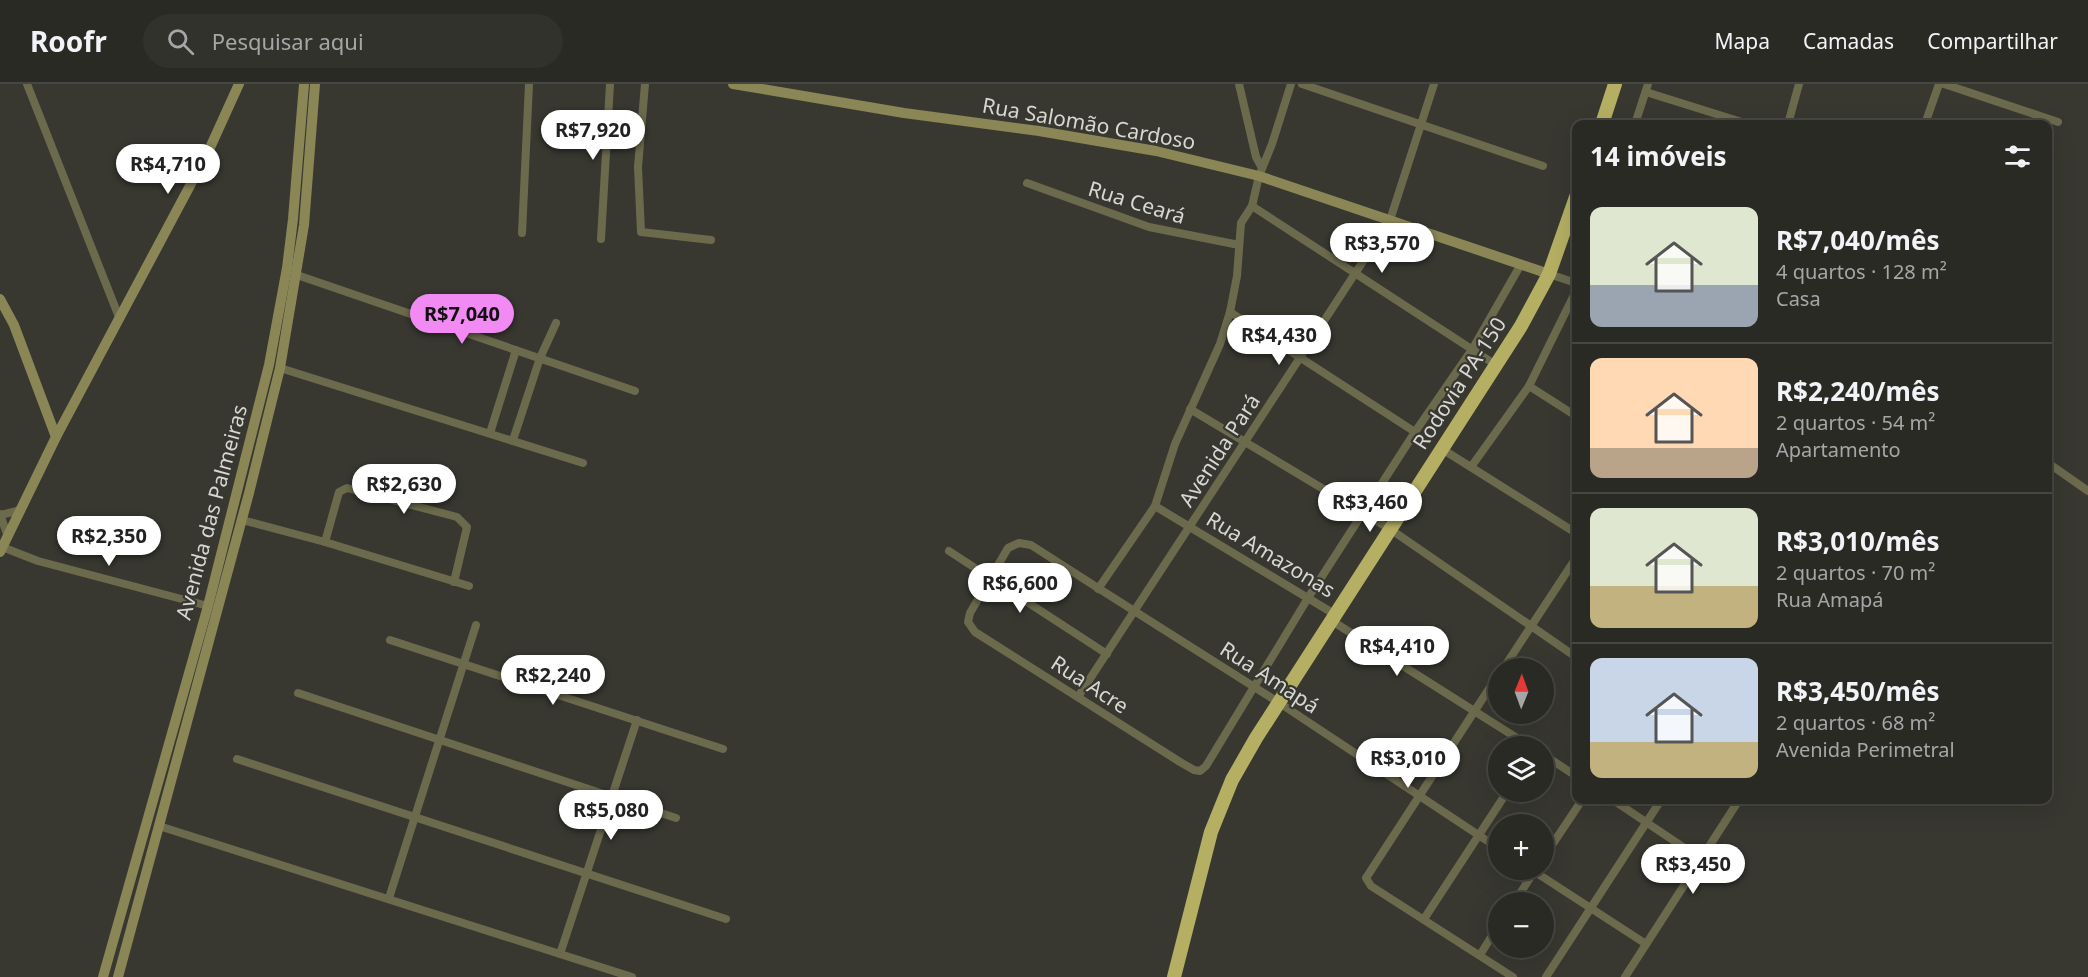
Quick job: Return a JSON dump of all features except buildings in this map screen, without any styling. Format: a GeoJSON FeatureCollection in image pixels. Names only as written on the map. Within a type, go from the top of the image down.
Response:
{"type":"FeatureCollection","features":[{"type":"Feature","properties":{"kind":"highway"},"geometry":{"type":"LineString","coordinates":[[1603,120],[1615,84]]}},
{"type":"Feature","properties":{"kind":"highway","name":"Rodovia PA-150"},"geometry":{"type":"LineString","coordinates":[[1174,977],[1208,843],[1220,806],[1246,754],[1521,326],[1549,274],[1572,209]]}},
{"type":"Feature","properties":{"kind":"main road"},"geometry":{"type":"LineString","coordinates":[[1,549],[56,437],[209,150],[239,84]]}},
{"type":"Feature","properties":{"kind":"main road","name":"Avenida das Palmeiras"},"geometry":{"type":"LineString","coordinates":[[103,977],[208,606],[258,411],[278,318],[293,219],[304,84]]}},
{"type":"Feature","properties":{"kind":"main road","name":"Avenida das Palmeiras"},"geometry":{"type":"LineString","coordinates":[[118,977],[242,520],[280,368],[304,225],[315,84]]}},
{"type":"Feature","properties":{"kind":"main road","name":"Rua Salomão Cardoso"},"geometry":{"type":"LineString","coordinates":[[733,84],[904,113],[1113,143],[1260,172],[1520,266],[1549,274]]}},
{"type":"Feature","properties":{"kind":"main road"},"geometry":{"type":"LineString","coordinates":[[0,298],[14,325],[56,437]]}},
{"type":"Feature","properties":{"kind":"street"},"geometry":{"type":"LineString","coordinates":[[27,84],[119,317]]}},
{"type":"Feature","properties":{"kind":"street"},"geometry":{"type":"LineString","coordinates":[[522,233],[529,84]]}},
{"type":"Feature","properties":{"kind":"street"},"geometry":{"type":"LineString","coordinates":[[601,239],[610,84]]}},
{"type":"Feature","properties":{"kind":"street"},"geometry":{"type":"LineString","coordinates":[[645,84],[638,168],[641,232],[711,240]]}},
{"type":"Feature","properties":{"kind":"street"},"geometry":{"type":"LineString","coordinates":[[1239,84],[1260,172]]}},
{"type":"Feature","properties":{"kind":"street"},"geometry":{"type":"LineString","coordinates":[[1098,589],[1155,506],[1175,444],[1220,345],[1230,312],[1237,276],[1243,217],[1252,206],[1260,172],[1272,144],[1290,84]]}},
{"type":"Feature","properties":{"kind":"street"},"geometry":{"type":"LineString","coordinates":[[1302,84],[1543,166]]}},
{"type":"Feature","properties":{"kind":"street","name":"Avenida Pará"},"geometry":{"type":"LineString","coordinates":[[1078,697],[1300,357],[1358,273],[1390,220],[1434,84]]}},
{"type":"Feature","properties":{"kind":"street"},"geometry":{"type":"LineString","coordinates":[[1789,120],[1799,84]]}},
{"type":"Feature","properties":{"kind":"street"},"geometry":{"type":"LineString","coordinates":[[1926,120],[1939,84]]}},
{"type":"Feature","properties":{"kind":"street"},"geometry":{"type":"LineString","coordinates":[[1944,84],[2058,122]]}},
{"type":"Feature","properties":{"kind":"street"},"geometry":{"type":"LineString","coordinates":[[1636,120],[1647,88],[1737,120]]}},
{"type":"Feature","properties":{"kind":"street","name":"Rua Ceará"},"geometry":{"type":"LineString","coordinates":[[1027,183],[1141,225],[1239,245]]}},
{"type":"Feature","properties":{"kind":"street"},"geometry":{"type":"LineString","coordinates":[[1252,206],[1496,365]]}},
{"type":"Feature","properties":{"kind":"street"},"geometry":{"type":"LineString","coordinates":[[1255,688],[1308,598],[1364,514],[1414,432],[1473,348],[1520,266]]}},
{"type":"Feature","properties":{"kind":"street"},"geometry":{"type":"LineString","coordinates":[[1549,274],[1572,282]]}},
{"type":"Feature","properties":{"kind":"street"},"geometry":{"type":"LineString","coordinates":[[297,275],[635,391]]}},
{"type":"Feature","properties":{"kind":"street"},"geometry":{"type":"LineString","coordinates":[[1471,467],[1529,386],[1572,299]]}},
{"type":"Feature","properties":{"kind":"street"},"geometry":{"type":"LineString","coordinates":[[1230,312],[1414,432]]}},
{"type":"Feature","properties":{"kind":"street"},"geometry":{"type":"LineString","coordinates":[[513,440],[540,358],[556,323]]}},
{"type":"Feature","properties":{"kind":"street"},"geometry":{"type":"LineString","coordinates":[[490,433],[516,350]]}},
{"type":"Feature","properties":{"kind":"street"},"geometry":{"type":"LineString","coordinates":[[280,368],[583,463]]}},
{"type":"Feature","properties":{"kind":"street"},"geometry":{"type":"LineString","coordinates":[[1529,386],[1572,413]]}},
{"type":"Feature","properties":{"kind":"street"},"geometry":{"type":"LineString","coordinates":[[1190,409],[1390,529],[1572,654]]}},
{"type":"Feature","properties":{"kind":"street"},"geometry":{"type":"LineString","coordinates":[[1442,449],[1572,530]]}},
{"type":"Feature","properties":{"kind":"street"},"geometry":{"type":"LineString","coordinates":[[2052,466],[2088,491]]}},
{"type":"Feature","properties":{"kind":"street"},"geometry":{"type":"LineString","coordinates":[[325,542],[339,492],[347,488],[457,517],[467,527],[454,582]]}},
{"type":"Feature","properties":{"kind":"street","name":"Rua Amazonas"},"geometry":{"type":"LineString","coordinates":[[1155,506],[1308,598],[1334,618],[1475,711]]}},
{"type":"Feature","properties":{"kind":"street"},"geometry":{"type":"LineString","coordinates":[[8,537],[0,514],[21,510]]}},
{"type":"Feature","properties":{"kind":"street"},"geometry":{"type":"LineString","coordinates":[[242,520],[325,542],[469,586]]}},
{"type":"Feature","properties":{"kind":"street","name":"Rua Amapá"},"geometry":{"type":"LineString","coordinates":[[989,578],[1008,548],[1019,543],[1031,545],[1278,702],[1488,841]]}},
{"type":"Feature","properties":{"kind":"street"},"geometry":{"type":"LineString","coordinates":[[1,549],[208,606]]}},
{"type":"Feature","properties":{"kind":"street"},"geometry":{"type":"LineString","coordinates":[[949,551],[1107,654]]}},
{"type":"Feature","properties":{"kind":"street"},"geometry":{"type":"LineString","coordinates":[[1510,658],[1572,564]]}},
{"type":"Feature","properties":{"kind":"street","name":"Rua Acre"},"geometry":{"type":"LineString","coordinates":[[989,578],[968,618],[969,626],[975,632],[1194,770],[1200,771],[1255,688]]}},
{"type":"Feature","properties":{"kind":"street"},"geometry":{"type":"LineString","coordinates":[[389,898],[476,625]]}},
{"type":"Feature","properties":{"kind":"street"},"geometry":{"type":"LineString","coordinates":[[390,640],[723,748]]}},
{"type":"Feature","properties":{"kind":"street"},"geometry":{"type":"LineString","coordinates":[[1488,691],[1366,878],[1371,886],[1513,977]]}},
{"type":"Feature","properties":{"kind":"street"},"geometry":{"type":"LineString","coordinates":[[298,693],[676,818]]}},
{"type":"Feature","properties":{"kind":"street"},"geometry":{"type":"LineString","coordinates":[[1475,711],[1514,736]]}},
{"type":"Feature","properties":{"kind":"street"},"geometry":{"type":"LineString","coordinates":[[560,954],[637,720]]}},
{"type":"Feature","properties":{"kind":"street"},"geometry":{"type":"LineString","coordinates":[[237,759],[726,919]]}},
{"type":"Feature","properties":{"kind":"street"},"geometry":{"type":"LineString","coordinates":[[1554,762],[1572,773]]}},
{"type":"Feature","properties":{"kind":"street"},"geometry":{"type":"LineString","coordinates":[[1424,919],[1500,802]]}},
{"type":"Feature","properties":{"kind":"street"},"geometry":{"type":"LineString","coordinates":[[1554,842],[1579,804]]}},
{"type":"Feature","properties":{"kind":"street"},"geometry":{"type":"LineString","coordinates":[[1619,804],[1701,859]]}},
{"type":"Feature","properties":{"kind":"street"},"geometry":{"type":"LineString","coordinates":[[1546,977],[1658,804]]}},
{"type":"Feature","properties":{"kind":"street"},"geometry":{"type":"LineString","coordinates":[[1625,977],[1736,804]]}},
{"type":"Feature","properties":{"kind":"street"},"geometry":{"type":"LineString","coordinates":[[159,826],[632,977]]}},
{"type":"Feature","properties":{"kind":"street"},"geometry":{"type":"LineString","coordinates":[[1549,880],[1646,944]]}},
{"type":"Feature","properties":{"kind":"street"},"geometry":{"type":"LineString","coordinates":[[1480,956],[1488,943]]}}]}
